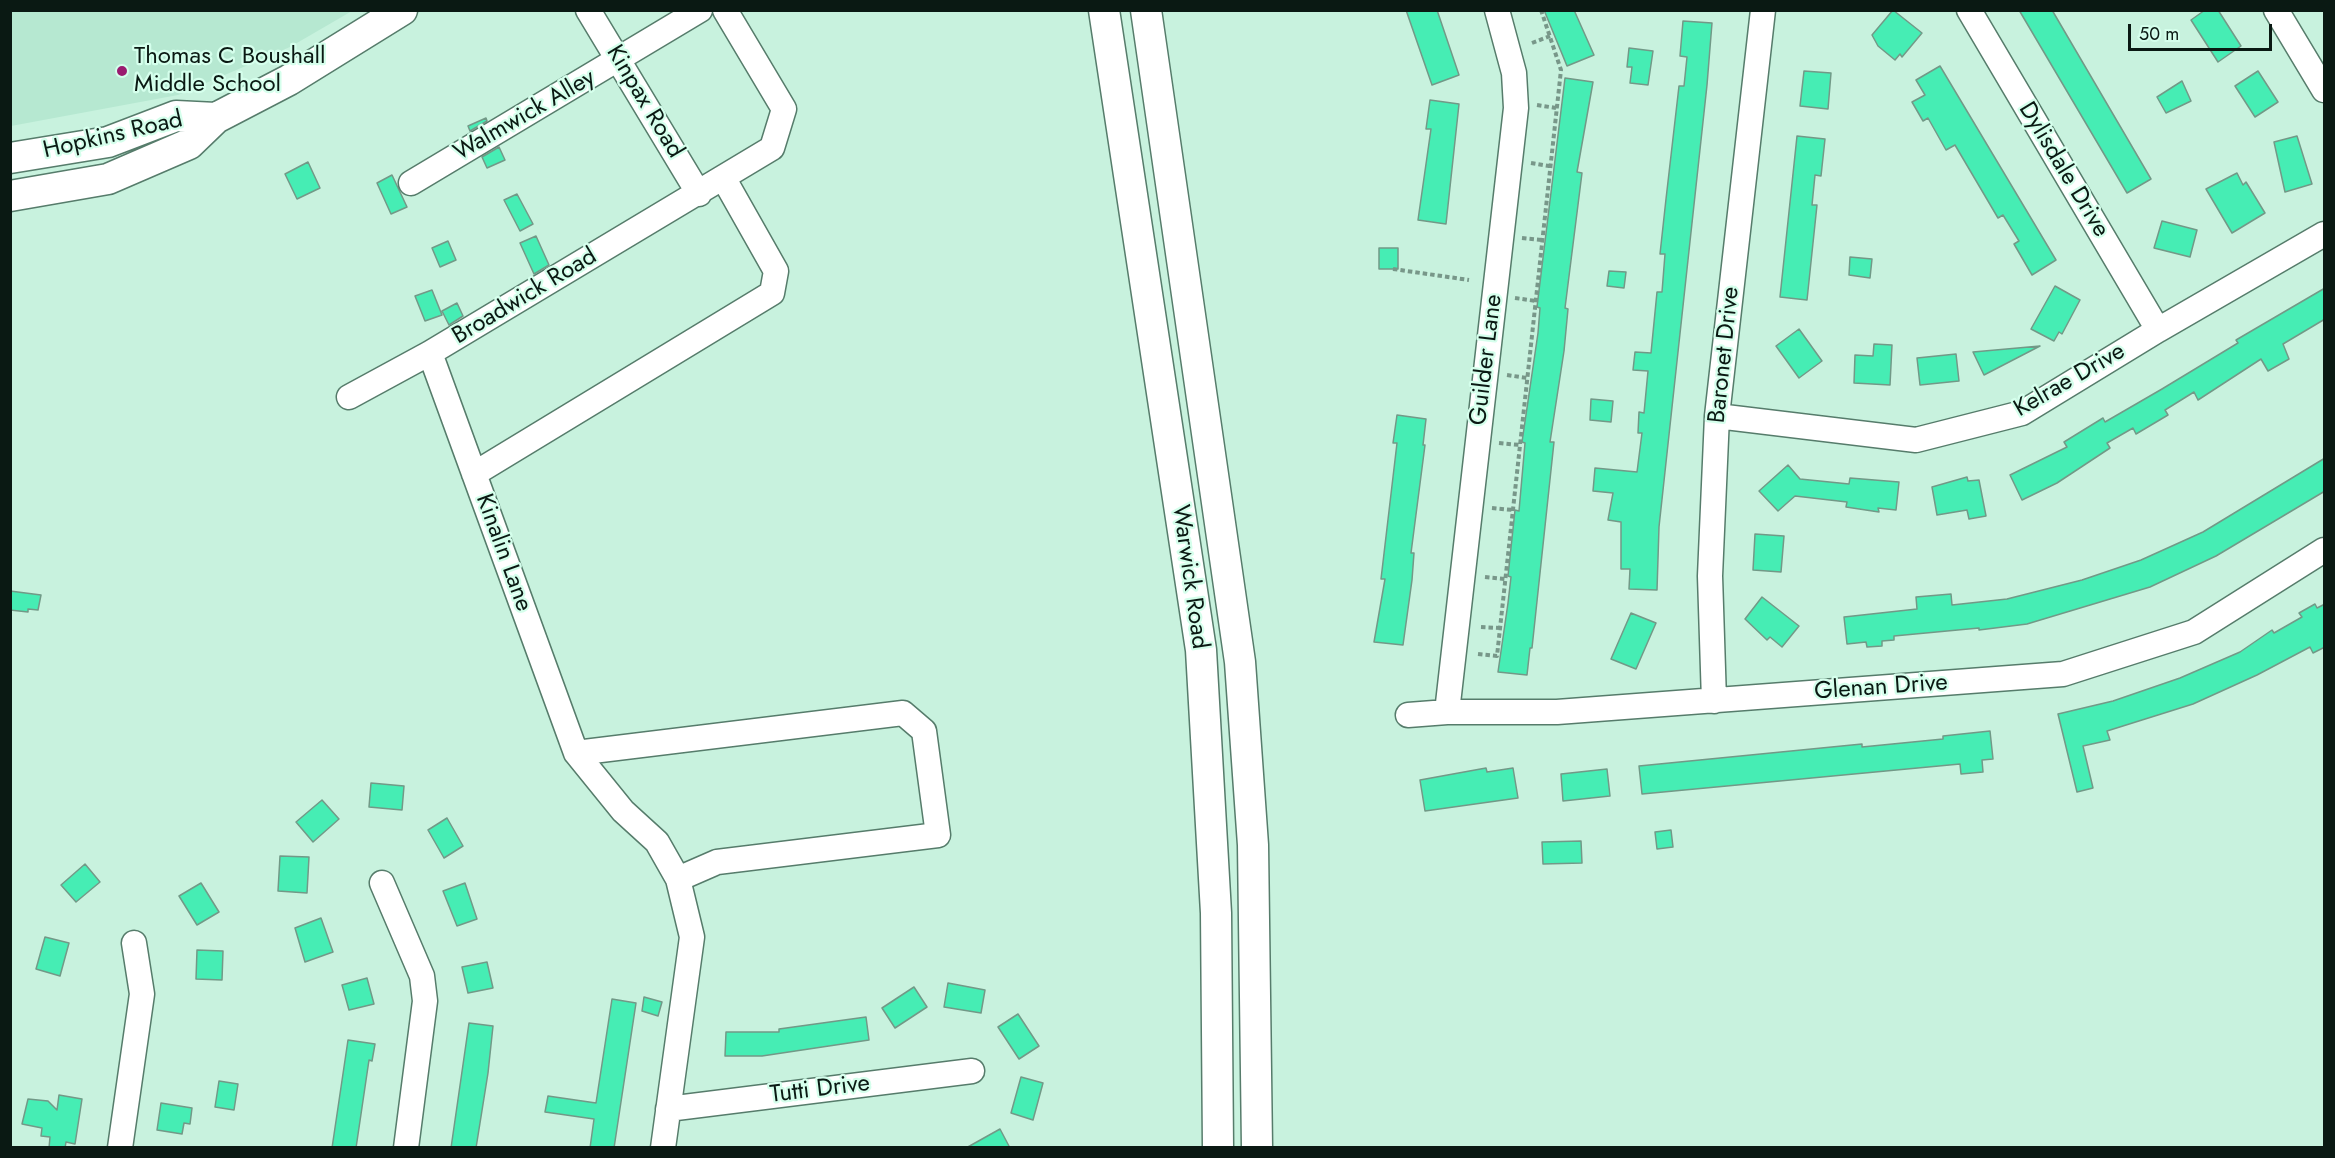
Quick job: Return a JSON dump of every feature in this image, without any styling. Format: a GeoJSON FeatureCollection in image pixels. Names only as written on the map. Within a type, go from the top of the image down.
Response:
{"type":"FeatureCollection","features":[{"type":"Feature","properties":{"kind":"main road","name":"Hopkins Road"},"geometry":{"type":"LineString","coordinates":[[16,195],[108,179],[189,144],[216,117],[290,80],[402,10]]}},
{"type":"Feature","properties":{"kind":"main road","name":"Warwick Road"},"geometry":{"type":"LineString","coordinates":[[1104,10],[1201,650],[1216,913],[1218,1148]]}},
{"type":"Feature","properties":{"kind":"main road","name":"Warwick Road"},"geometry":{"type":"LineString","coordinates":[[1146,10],[1240,662],[1253,845],[1257,1148]]}},
{"type":"Feature","properties":{"kind":"main road","name":"Hopkins Road"},"geometry":{"type":"LineString","coordinates":[[15,158],[108,141],[176,116],[216,117]]}},
{"type":"Feature","properties":{"kind":"main road"},"geometry":{"type":"LineString","coordinates":[[15,158],[16,195]]}},
{"type":"Feature","properties":{"kind":"street","name":"Kinpax Road"},"geometry":{"type":"LineString","coordinates":[[588,10],[699,194]]}},
{"type":"Feature","properties":{"kind":"street","name":"Walmwick Alley"},"geometry":{"type":"LineString","coordinates":[[411,183],[620,60],[700,10]]}},
{"type":"Feature","properties":{"kind":"street","name":"Broadwick Road"},"geometry":{"type":"LineString","coordinates":[[350,397],[430,353],[699,194],[772,148],[784,109],[725,10]]}},
{"type":"Feature","properties":{"kind":"street","name":"Guilder Lane"},"geometry":{"type":"LineString","coordinates":[[1447,712],[1516,108],[1514,73],[1497,10]]}},
{"type":"Feature","properties":{"kind":"street","name":"Baronet Drive"},"geometry":{"type":"LineString","coordinates":[[1714,701],[1710,576],[1717,416],[1763,10]]}},
{"type":"Feature","properties":{"kind":"street","name":"Dylisdale Drive"},"geometry":{"type":"LineString","coordinates":[[1969,10],[2158,330]]}},
{"type":"Feature","properties":{"kind":"street"},"geometry":{"type":"LineString","coordinates":[[2276,10],[2325,90]]}},
{"type":"Feature","properties":{"kind":"street"},"geometry":{"type":"LineString","coordinates":[[474,474],[772,293],[776,271],[724,179]]}},
{"type":"Feature","properties":{"kind":"street","name":"Kelrae Drive"},"geometry":{"type":"LineString","coordinates":[[1717,416],[1916,440],[2022,413],[2158,330],[2325,234]]}},
{"type":"Feature","properties":{"kind":"street","name":"Kinalin Lane"},"geometry":{"type":"LineString","coordinates":[[430,353],[576,753],[623,811],[657,842],[678,879],[692,937],[663,1148]]}},
{"type":"Feature","properties":{"kind":"street","name":"Glenan Drive"},"geometry":{"type":"LineString","coordinates":[[1408,715],[1447,712],[1557,712],[2063,674],[2194,632],[2325,550]]}},
{"type":"Feature","properties":{"kind":"street"},"geometry":{"type":"LineString","coordinates":[[576,753],[903,712],[924,731],[938,835],[717,862],[678,879]]}},
{"type":"Feature","properties":{"kind":"street"},"geometry":{"type":"LineString","coordinates":[[382,883],[422,976],[425,1001],[406,1148]]}},
{"type":"Feature","properties":{"kind":"street"},"geometry":{"type":"LineString","coordinates":[[120,1148],[142,994],[134,944]]}},
{"type":"Feature","properties":{"kind":"street","name":"Tutti Drive"},"geometry":{"type":"LineString","coordinates":[[668,1109],[972,1071]]}},
{"type":"Feature","properties":{"kind":"path"},"geometry":{"type":"LineString","coordinates":[[1478,654],[1497,656],[1561,70],[1541,10]]}},
{"type":"Feature","properties":{"kind":"path"},"geometry":{"type":"LineString","coordinates":[[1532,43],[1550,36]]}},
{"type":"Feature","properties":{"kind":"path"},"geometry":{"type":"LineString","coordinates":[[1537,105],[1556,108]]}},
{"type":"Feature","properties":{"kind":"path"},"geometry":{"type":"LineString","coordinates":[[1530,163],[1550,166]]}},
{"type":"Feature","properties":{"kind":"path"},"geometry":{"type":"LineString","coordinates":[[1522,238],[1542,240]]}},
{"type":"Feature","properties":{"kind":"path"},"geometry":{"type":"LineString","coordinates":[[1393,269],[1469,280]]}},
{"type":"Feature","properties":{"kind":"path"},"geometry":{"type":"LineString","coordinates":[[1515,298],[1536,301]]}},
{"type":"Feature","properties":{"kind":"path"},"geometry":{"type":"LineString","coordinates":[[1506,375],[1527,378]]}},
{"type":"Feature","properties":{"kind":"path"},"geometry":{"type":"LineString","coordinates":[[1498,442],[1520,446]]}},
{"type":"Feature","properties":{"kind":"path"},"geometry":{"type":"LineString","coordinates":[[1492,508],[1513,510]]}},
{"type":"Feature","properties":{"kind":"path"},"geometry":{"type":"LineString","coordinates":[[1485,577],[1505,579]]}},
{"type":"Feature","properties":{"kind":"path"},"geometry":{"type":"LineString","coordinates":[[1481,627],[1500,628]]}},
{"type":"Feature","properties":{"kind":"shaded area","name":"Thomas C Boushall Middle School"},"geometry":{"type":"Polygon","coordinates":[[[11,10],[352,11],[290,47],[178,95],[11,126],[11,10]]]}},
{"type":"Feature","properties":{"kind":"building"},"geometry":{"type":"Polygon","coordinates":[[[1406,10],[1437,10],[1459,75],[1432,85],[1406,10]]]}},
{"type":"Feature","properties":{"kind":"building"},"geometry":{"type":"Polygon","coordinates":[[[1544,10],[1574,10],[1594,55],[1567,66],[1544,10]]]}},
{"type":"Feature","properties":{"kind":"building"},"geometry":{"type":"Polygon","coordinates":[[[1893,10],[1922,33],[1902,57],[1900,54],[1895,60],[1878,46],[1872,35],[1893,10]]]}},
{"type":"Feature","properties":{"kind":"building"},"geometry":{"type":"Polygon","coordinates":[[[2019,10],[2052,10],[2151,179],[2127,193],[2019,10]]]}},
{"type":"Feature","properties":{"kind":"building"},"geometry":{"type":"Polygon","coordinates":[[[2205,10],[2218,10],[2241,46],[2218,62],[2191,20],[2205,10]]]}},
{"type":"Feature","properties":{"kind":"building"},"geometry":{"type":"Polygon","coordinates":[[[1683,21],[1712,23],[1707,85],[1659,527],[1657,590],[1629,589],[1630,569],[1621,569],[1621,522],[1608,520],[1613,493],[1593,491],[1595,468],[1637,472],[1642,433],[1638,433],[1639,412],[1644,413],[1648,371],[1633,370],[1635,352],[1651,353],[1657,292],[1662,292],[1665,254],[1660,254],[1679,86],[1684,86],[1687,57],[1680,56],[1683,21]]]}},
{"type":"Feature","properties":{"kind":"building"},"geometry":{"type":"Polygon","coordinates":[[[1629,48],[1653,51],[1648,85],[1630,83],[1632,67],[1627,67],[1629,48]]]}},
{"type":"Feature","properties":{"kind":"building"},"geometry":{"type":"Polygon","coordinates":[[[1940,66],[2056,260],[2032,275],[2014,244],[2019,241],[2003,215],[1998,218],[1955,145],[1946,150],[1928,118],[1923,121],[1912,102],[1925,95],[1916,80],[1940,66]]]}},
{"type":"Feature","properties":{"kind":"building"},"geometry":{"type":"Polygon","coordinates":[[[1804,71],[1831,73],[1828,109],[1800,106],[1804,71]]]}},
{"type":"Feature","properties":{"kind":"building"},"geometry":{"type":"Polygon","coordinates":[[[2258,71],[2278,102],[2255,117],[2235,86],[2258,71]]]}},
{"type":"Feature","properties":{"kind":"building"},"geometry":{"type":"Polygon","coordinates":[[[1565,78],[1593,82],[1577,172],[1582,173],[1565,308],[1568,309],[1564,351],[1550,442],[1554,442],[1532,648],[1530,648],[1527,675],[1498,672],[1511,577],[1508,576],[1515,510],[1519,511],[1525,443],[1522,442],[1538,333],[1540,308],[1537,307],[1565,78]]]}},
{"type":"Feature","properties":{"kind":"building"},"geometry":{"type":"Polygon","coordinates":[[[2182,81],[2191,101],[2166,113],[2157,97],[2182,81]]]}},
{"type":"Feature","properties":{"kind":"building"},"geometry":{"type":"Polygon","coordinates":[[[1430,100],[1459,104],[1446,224],[1418,220],[1431,129],[1426,129],[1430,100]]]}},
{"type":"Feature","properties":{"kind":"building"},"geometry":{"type":"Polygon","coordinates":[[[486,118],[487,121],[470,131],[468,126],[486,118]]]}},
{"type":"Feature","properties":{"kind":"building"},"geometry":{"type":"Polygon","coordinates":[[[1797,136],[1825,139],[1821,176],[1815,175],[1812,205],[1817,205],[1807,300],[1780,297],[1797,136]]]}},
{"type":"Feature","properties":{"kind":"building"},"geometry":{"type":"Polygon","coordinates":[[[2297,136],[2312,184],[2285,192],[2274,142],[2297,136]]]}},
{"type":"Feature","properties":{"kind":"building"},"geometry":{"type":"Polygon","coordinates":[[[499,147],[505,160],[487,168],[482,157],[499,147]]]}},
{"type":"Feature","properties":{"kind":"building"},"geometry":{"type":"Polygon","coordinates":[[[308,162],[320,188],[297,199],[285,174],[308,162]]]}},
{"type":"Feature","properties":{"kind":"building"},"geometry":{"type":"Polygon","coordinates":[[[2237,173],[2243,185],[2246,182],[2265,213],[2232,233],[2206,189],[2237,173]]]}},
{"type":"Feature","properties":{"kind":"building"},"geometry":{"type":"Polygon","coordinates":[[[392,175],[407,207],[391,214],[377,183],[392,175]]]}},
{"type":"Feature","properties":{"kind":"building"},"geometry":{"type":"Polygon","coordinates":[[[517,194],[533,224],[520,231],[504,200],[517,194]]]}},
{"type":"Feature","properties":{"kind":"building"},"geometry":{"type":"Polygon","coordinates":[[[2162,221],[2197,230],[2190,257],[2154,248],[2162,221]]]}},
{"type":"Feature","properties":{"kind":"building"},"geometry":{"type":"Polygon","coordinates":[[[536,236],[549,265],[534,274],[520,243],[536,236]]]}},
{"type":"Feature","properties":{"kind":"building"},"geometry":{"type":"Polygon","coordinates":[[[448,241],[456,260],[440,267],[432,248],[448,241]]]}},
{"type":"Feature","properties":{"kind":"building"},"geometry":{"type":"Polygon","coordinates":[[[1379,248],[1398,248],[1398,269],[1379,269],[1379,248]]]}},
{"type":"Feature","properties":{"kind":"building"},"geometry":{"type":"Polygon","coordinates":[[[1850,257],[1872,259],[1870,278],[1849,275],[1850,257]]]}},
{"type":"Feature","properties":{"kind":"building"},"geometry":{"type":"Polygon","coordinates":[[[1609,271],[1626,272],[1624,288],[1607,286],[1609,271]]]}},
{"type":"Feature","properties":{"kind":"building"},"geometry":{"type":"Polygon","coordinates":[[[2055,286],[2080,300],[2062,334],[2059,332],[2054,341],[2031,329],[2055,286]]]}},
{"type":"Feature","properties":{"kind":"building"},"geometry":{"type":"Polygon","coordinates":[[[2325,288],[2325,319],[2283,344],[2289,359],[2268,371],[2261,359],[2198,400],[2194,392],[2165,410],[2168,415],[2136,434],[2133,428],[2107,443],[2110,448],[2057,483],[2022,500],[2010,475],[2067,447],[2064,442],[2103,418],[2105,422],[2162,389],[2238,343],[2236,340],[2325,288]]]}},
{"type":"Feature","properties":{"kind":"building"},"geometry":{"type":"Polygon","coordinates":[[[432,290],[442,315],[425,321],[415,296],[432,290]]]}},
{"type":"Feature","properties":{"kind":"building"},"geometry":{"type":"Polygon","coordinates":[[[457,303],[463,316],[449,325],[442,311],[457,303]]]}},
{"type":"Feature","properties":{"kind":"building"},"geometry":{"type":"Polygon","coordinates":[[[1799,329],[1822,361],[1799,378],[1776,346],[1799,329]]]}},
{"type":"Feature","properties":{"kind":"building"},"geometry":{"type":"Polygon","coordinates":[[[1874,344],[1892,345],[1890,385],[1854,383],[1855,355],[1873,356],[1874,344]]]}},
{"type":"Feature","properties":{"kind":"building"},"geometry":{"type":"Polygon","coordinates":[[[2040,346],[1984,375],[1973,352],[2040,346]]]}},
{"type":"Feature","properties":{"kind":"building"},"geometry":{"type":"Polygon","coordinates":[[[1956,354],[1959,381],[1920,385],[1917,358],[1956,354]]]}},
{"type":"Feature","properties":{"kind":"building"},"geometry":{"type":"Polygon","coordinates":[[[1591,399],[1613,401],[1611,422],[1590,420],[1591,399]]]}},
{"type":"Feature","properties":{"kind":"building"},"geometry":{"type":"Polygon","coordinates":[[[1397,415],[1426,419],[1423,445],[1425,445],[1411,553],[1414,553],[1412,580],[1403,645],[1374,642],[1385,579],[1381,579],[1397,443],[1393,443],[1397,415]]]}},
{"type":"Feature","properties":{"kind":"building"},"geometry":{"type":"Polygon","coordinates":[[[2325,458],[2325,491],[2216,556],[2150,587],[2027,624],[1894,636],[1894,640],[1882,641],[1882,646],[1867,647],[1866,642],[1847,644],[1844,617],[1917,609],[1916,597],[1951,594],[1952,605],[2007,599],[2082,580],[2141,560],[2203,532],[2325,458]]]}},
{"type":"Feature","properties":{"kind":"building"},"geometry":{"type":"Polygon","coordinates":[[[1788,465],[1800,479],[1849,484],[1850,478],[1899,482],[1896,510],[1878,508],[1879,512],[1846,507],[1847,502],[1795,496],[1778,511],[1759,491],[1788,465]]]}},
{"type":"Feature","properties":{"kind":"building"},"geometry":{"type":"Polygon","coordinates":[[[1967,477],[1968,481],[1979,480],[1986,516],[1969,519],[1967,510],[1937,515],[1932,487],[1967,477]]]}},
{"type":"Feature","properties":{"kind":"building"},"geometry":{"type":"Polygon","coordinates":[[[1755,534],[1784,536],[1781,572],[1753,570],[1755,534]]]}},
{"type":"Feature","properties":{"kind":"building"},"geometry":{"type":"Polygon","coordinates":[[[10,591],[41,595],[38,610],[28,609],[28,612],[10,610],[10,591]]]}},
{"type":"Feature","properties":{"kind":"building"},"geometry":{"type":"Polygon","coordinates":[[[1762,597],[1799,626],[1782,647],[1770,637],[1767,640],[1745,619],[1762,597]]]}},
{"type":"Feature","properties":{"kind":"building"},"geometry":{"type":"Polygon","coordinates":[[[2315,604],[2317,608],[2325,604],[2325,647],[2313,653],[2310,647],[2257,675],[2193,704],[2107,731],[2110,740],[2083,746],[2093,788],[2077,792],[2058,714],[2113,701],[2180,678],[2240,652],[2272,630],[2274,633],[2302,617],[2299,613],[2315,604]]]}},
{"type":"Feature","properties":{"kind":"building"},"geometry":{"type":"Polygon","coordinates":[[[1631,613],[1656,623],[1636,669],[1611,659],[1631,613]]]}},
{"type":"Feature","properties":{"kind":"building"},"geometry":{"type":"Polygon","coordinates":[[[1990,731],[1993,759],[1982,760],[1983,772],[1961,774],[1960,764],[1642,794],[1639,766],[1862,744],[1862,747],[1943,739],[1943,736],[1990,731]]]}},
{"type":"Feature","properties":{"kind":"building"},"geometry":{"type":"Polygon","coordinates":[[[1486,768],[1487,772],[1513,768],[1518,798],[1425,811],[1420,780],[1486,768]]]}},
{"type":"Feature","properties":{"kind":"building"},"geometry":{"type":"Polygon","coordinates":[[[1607,769],[1610,796],[1563,801],[1561,774],[1607,769]]]}},
{"type":"Feature","properties":{"kind":"building"},"geometry":{"type":"Polygon","coordinates":[[[371,783],[404,786],[402,810],[369,807],[371,783]]]}},
{"type":"Feature","properties":{"kind":"building"},"geometry":{"type":"Polygon","coordinates":[[[322,800],[339,819],[313,842],[296,822],[322,800]]]}},
{"type":"Feature","properties":{"kind":"building"},"geometry":{"type":"Polygon","coordinates":[[[447,818],[463,846],[444,858],[428,830],[447,818]]]}},
{"type":"Feature","properties":{"kind":"building"},"geometry":{"type":"Polygon","coordinates":[[[1671,830],[1673,847],[1657,849],[1655,832],[1671,830]]]}},
{"type":"Feature","properties":{"kind":"building"},"geometry":{"type":"Polygon","coordinates":[[[1581,841],[1582,863],[1543,864],[1542,842],[1581,841]]]}},
{"type":"Feature","properties":{"kind":"building"},"geometry":{"type":"Polygon","coordinates":[[[280,856],[309,857],[307,893],[278,891],[280,856]]]}},
{"type":"Feature","properties":{"kind":"building"},"geometry":{"type":"Polygon","coordinates":[[[85,864],[100,882],[76,902],[61,885],[85,864]]]}},
{"type":"Feature","properties":{"kind":"building"},"geometry":{"type":"Polygon","coordinates":[[[201,883],[219,912],[197,925],[179,896],[201,883]]]}},
{"type":"Feature","properties":{"kind":"building"},"geometry":{"type":"Polygon","coordinates":[[[465,883],[477,919],[457,926],[443,891],[465,883]]]}},
{"type":"Feature","properties":{"kind":"building"},"geometry":{"type":"Polygon","coordinates":[[[321,918],[333,952],[305,962],[295,928],[321,918]]]}},
{"type":"Feature","properties":{"kind":"building"},"geometry":{"type":"Polygon","coordinates":[[[45,937],[69,943],[60,976],[36,969],[45,937]]]}},
{"type":"Feature","properties":{"kind":"building"},"geometry":{"type":"Polygon","coordinates":[[[197,950],[223,951],[222,980],[196,979],[197,950]]]}},
{"type":"Feature","properties":{"kind":"building"},"geometry":{"type":"Polygon","coordinates":[[[487,962],[493,988],[468,993],[462,967],[487,962]]]}},
{"type":"Feature","properties":{"kind":"building"},"geometry":{"type":"Polygon","coordinates":[[[367,978],[374,1004],[349,1010],[342,985],[367,978]]]}},
{"type":"Feature","properties":{"kind":"building"},"geometry":{"type":"Polygon","coordinates":[[[948,983],[985,990],[981,1013],[944,1007],[948,983]]]}},
{"type":"Feature","properties":{"kind":"building"},"geometry":{"type":"Polygon","coordinates":[[[914,987],[927,1007],[895,1028],[882,1008],[914,987]]]}},
{"type":"Feature","properties":{"kind":"building"},"geometry":{"type":"Polygon","coordinates":[[[644,997],[662,1002],[658,1016],[642,1011],[644,997]]]}},
{"type":"Feature","properties":{"kind":"building"},"geometry":{"type":"Polygon","coordinates":[[[612,999],[636,1003],[614,1148],[590,1148],[594,1119],[545,1112],[548,1096],[596,1103],[612,999]]]}},
{"type":"Feature","properties":{"kind":"building"},"geometry":{"type":"Polygon","coordinates":[[[1018,1014],[1039,1046],[1019,1059],[998,1027],[1018,1014]]]}},
{"type":"Feature","properties":{"kind":"building"},"geometry":{"type":"Polygon","coordinates":[[[866,1017],[869,1040],[762,1056],[725,1056],[726,1032],[779,1032],[779,1029],[866,1017]]]}},
{"type":"Feature","properties":{"kind":"building"},"geometry":{"type":"Polygon","coordinates":[[[469,1023],[493,1026],[488,1073],[476,1148],[451,1148],[469,1023]]]}},
{"type":"Feature","properties":{"kind":"building"},"geometry":{"type":"Polygon","coordinates":[[[348,1040],[375,1044],[372,1061],[369,1060],[356,1148],[332,1148],[348,1040]]]}},
{"type":"Feature","properties":{"kind":"building"},"geometry":{"type":"Polygon","coordinates":[[[1021,1077],[1043,1083],[1033,1120],[1011,1113],[1021,1077]]]}},
{"type":"Feature","properties":{"kind":"building"},"geometry":{"type":"Polygon","coordinates":[[[219,1081],[238,1084],[234,1110],[215,1107],[219,1081]]]}},
{"type":"Feature","properties":{"kind":"building"},"geometry":{"type":"Polygon","coordinates":[[[59,1095],[82,1099],[75,1144],[66,1142],[65,1148],[49,1148],[50,1137],[41,1136],[42,1128],[22,1124],[28,1099],[48,1101],[57,1110],[59,1095]]]}},
{"type":"Feature","properties":{"kind":"building"},"geometry":{"type":"Polygon","coordinates":[[[161,1103],[192,1108],[190,1124],[184,1123],[182,1134],[157,1130],[161,1103]]]}},
{"type":"Feature","properties":{"kind":"building"},"geometry":{"type":"Polygon","coordinates":[[[1000,1129],[1010,1148],[966,1148],[1000,1129]]]}},
{"type":"Feature","properties":{"kind":"place","name":"Thomas C Boushall Middle School"},"geometry":{"type":"Point","coordinates":[122,71]}}]}
